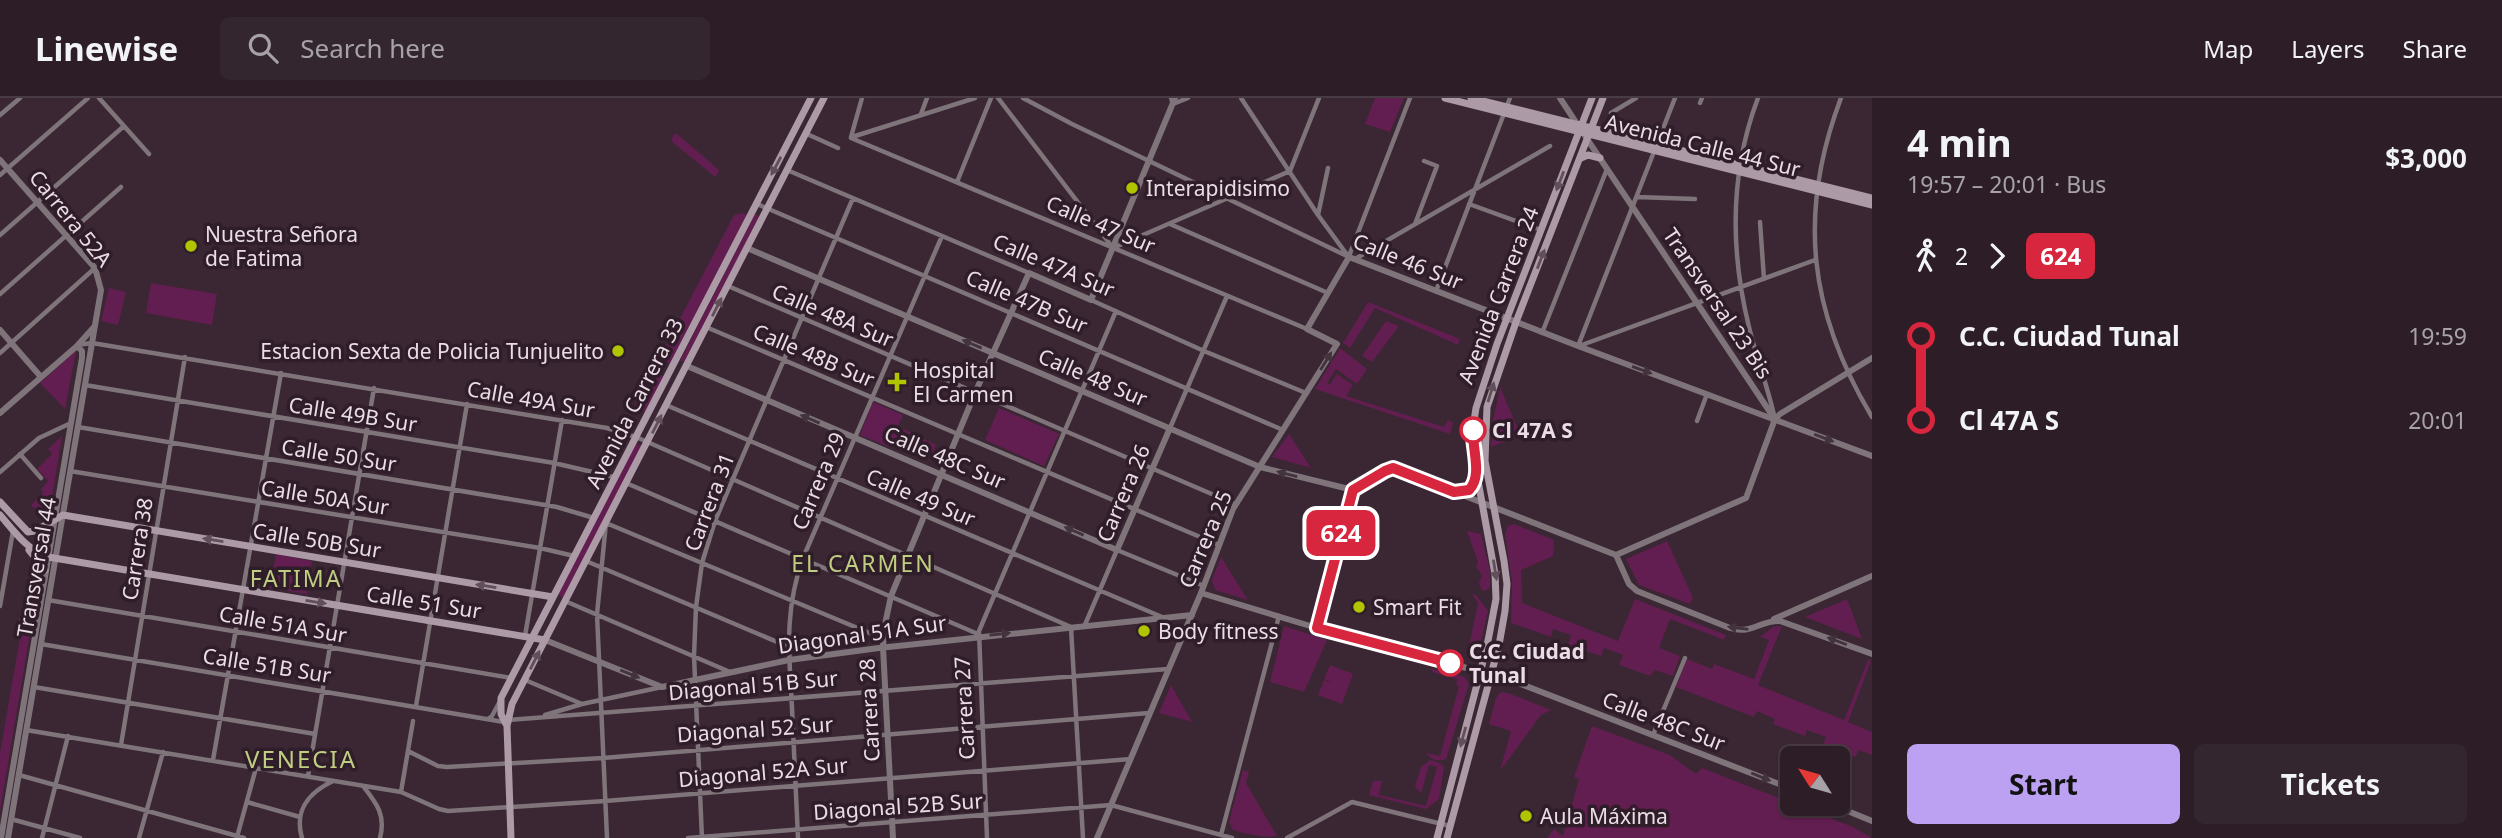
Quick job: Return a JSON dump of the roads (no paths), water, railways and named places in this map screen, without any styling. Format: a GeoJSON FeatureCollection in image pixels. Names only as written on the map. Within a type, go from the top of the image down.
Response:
{"type":"FeatureCollection","features":[{"type":"Feature","properties":{"kind":"main road","name":"Avenida Carrera 33"},"geometry":{"type":"LineString","coordinates":[[507,723],[500,710],[501,698],[528,637],[553,597],[811,98]]}},
{"type":"Feature","properties":{"kind":"main road","name":"Avenida Carrera 33"},"geometry":{"type":"LineString","coordinates":[[511,838],[507,723],[511,708],[824,98]]}},
{"type":"Feature","properties":{"kind":"main road","name":"Avenida Calle 44 Sur"},"geometry":{"type":"LineString","coordinates":[[1445,98],[1464,100],[1739,168],[1872,205]]}},
{"type":"Feature","properties":{"kind":"main road","name":"Avenida Calle 44 Sur"},"geometry":{"type":"LineString","coordinates":[[1471,98],[1506,110]]}},
{"type":"Feature","properties":{"kind":"main road","name":"Avenida Carrera 24"},"geometry":{"type":"LineString","coordinates":[[1447,838],[1502,629],[1507,584],[1485,461],[1486,417],[1491,391],[1580,159],[1592,98]]}},
{"type":"Feature","properties":{"kind":"main road","name":"Avenida Carrera 24"},"geometry":{"type":"LineString","coordinates":[[1437,838],[1494,618],[1497,593],[1472,434],[1476,408],[1506,318],[1541,230],[1584,131],[1604,98]]}},
{"type":"Feature","properties":{"kind":"main road"},"geometry":{"type":"LineString","coordinates":[[1580,159],[1588,155],[1600,159]]}},
{"type":"Feature","properties":{"kind":"main road","name":"Avenida Calle 44 Sur"},"geometry":{"type":"LineString","coordinates":[[1817,188],[1872,198]]}},
{"type":"Feature","properties":{"kind":"main road"},"geometry":{"type":"LineString","coordinates":[[672,369],[687,366]]}},
{"type":"Feature","properties":{"kind":"main road"},"geometry":{"type":"LineString","coordinates":[[1454,492],[1469,490],[1477,477]]}},
{"type":"Feature","properties":{"kind":"main road"},"geometry":{"type":"LineString","coordinates":[[0,502],[29,532],[59,516]]}},
{"type":"Feature","properties":{"kind":"main road"},"geometry":{"type":"LineString","coordinates":[[0,516],[45,570]]}},
{"type":"Feature","properties":{"kind":"main road","name":"Calle 50B Sur"},"geometry":{"type":"LineString","coordinates":[[59,516],[553,597]]}},
{"type":"Feature","properties":{"kind":"main road"},"geometry":{"type":"LineString","coordinates":[[22,541],[36,552],[52,557]]}},
{"type":"Feature","properties":{"kind":"main road","name":"Calle 51 Sur"},"geometry":{"type":"LineString","coordinates":[[52,557],[545,640]]}},
{"type":"Feature","properties":{"kind":"main road"},"geometry":{"type":"LineString","coordinates":[[553,597],[558,604],[558,615]]}},
{"type":"Feature","properties":{"kind":"street"},"geometry":{"type":"LineString","coordinates":[[0,116],[20,98]]}},
{"type":"Feature","properties":{"kind":"street"},"geometry":{"type":"LineString","coordinates":[[0,175],[88,98]]}},
{"type":"Feature","properties":{"kind":"street"},"geometry":{"type":"LineString","coordinates":[[99,98],[149,154]]}},
{"type":"Feature","properties":{"kind":"street"},"geometry":{"type":"LineString","coordinates":[[851,138],[862,98]]}},
{"type":"Feature","properties":{"kind":"street"},"geometry":{"type":"LineString","coordinates":[[921,115],[927,98]]}},
{"type":"Feature","properties":{"kind":"street"},"geometry":{"type":"LineString","coordinates":[[851,138],[975,98]]}},
{"type":"Feature","properties":{"kind":"street"},"geometry":{"type":"LineString","coordinates":[[957,182],[991,98]]}},
{"type":"Feature","properties":{"kind":"street"},"geometry":{"type":"LineString","coordinates":[[998,98],[1113,248]]}},
{"type":"Feature","properties":{"kind":"street","name":"Calle 46 Sur"},"geometry":{"type":"LineString","coordinates":[[1023,98],[1352,258],[1872,456]]}},
{"type":"Feature","properties":{"kind":"street"},"geometry":{"type":"LineString","coordinates":[[1091,300],[1173,100],[1188,98]]}},
{"type":"Feature","properties":{"kind":"street"},"geometry":{"type":"LineString","coordinates":[[1241,98],[1318,215],[1352,258]]}},
{"type":"Feature","properties":{"kind":"street"},"geometry":{"type":"LineString","coordinates":[[1113,248],[1290,172],[1319,98]]}},
{"type":"Feature","properties":{"kind":"street"},"geometry":{"type":"LineString","coordinates":[[1307,329],[1352,258],[1410,98]]}},
{"type":"Feature","properties":{"kind":"street"},"geometry":{"type":"LineString","coordinates":[[1436,291],[1510,98]]}},
{"type":"Feature","properties":{"kind":"street","name":"Transversal 23 Bis"},"geometry":{"type":"LineString","coordinates":[[1560,98],[1775,419]]}},
{"type":"Feature","properties":{"kind":"street"},"geometry":{"type":"LineString","coordinates":[[1611,113],[1636,98]]}},
{"type":"Feature","properties":{"kind":"street"},"geometry":{"type":"LineString","coordinates":[[1578,346],[1675,98]]}},
{"type":"Feature","properties":{"kind":"street"},"geometry":{"type":"LineString","coordinates":[[1758,98],[1739,168],[1735,225],[1741,287],[1775,419]]}},
{"type":"Feature","properties":{"kind":"street"},"geometry":{"type":"LineString","coordinates":[[1841,98],[1825,145],[1817,188],[1815,260],[1830,325],[1846,373],[1872,417]]}},
{"type":"Feature","properties":{"kind":"street"},"geometry":{"type":"LineString","coordinates":[[0,235],[124,126]]}},
{"type":"Feature","properties":{"kind":"street"},"geometry":{"type":"LineString","coordinates":[[807,134],[838,148]]}},
{"type":"Feature","properties":{"kind":"street","name":"Calle 47 Sur"},"geometry":{"type":"LineString","coordinates":[[851,138],[1307,329],[1337,344]]}},
{"type":"Feature","properties":{"kind":"street"},"geometry":{"type":"LineString","coordinates":[[1352,258],[1550,146]]}},
{"type":"Feature","properties":{"kind":"street","name":"Carrera 52A"},"geometry":{"type":"LineString","coordinates":[[0,160],[95,268],[101,284],[99,302]]}},
{"type":"Feature","properties":{"kind":"street"},"geometry":{"type":"LineString","coordinates":[[1415,224],[1437,166],[1424,162]]}},
{"type":"Feature","properties":{"kind":"street"},"geometry":{"type":"LineString","coordinates":[[1318,215],[1328,169]]}},
{"type":"Feature","properties":{"kind":"street"},"geometry":{"type":"LineString","coordinates":[[1542,332],[1607,169]]}},
{"type":"Feature","properties":{"kind":"street","name":"Calle 47A Sur"},"geometry":{"type":"LineString","coordinates":[[788,170],[1306,393]]}},
{"type":"Feature","properties":{"kind":"street"},"geometry":{"type":"LineString","coordinates":[[0,294],[121,187]]}},
{"type":"Feature","properties":{"kind":"street"},"geometry":{"type":"LineString","coordinates":[[1637,197],[1695,199]]}},
{"type":"Feature","properties":{"kind":"street","name":"Carrera 31"},"geometry":{"type":"LineString","coordinates":[[702,837],[694,656],[695,607],[702,563],[715,521],[853,198]]}},
{"type":"Feature","properties":{"kind":"street","name":"Calle 47B Sur"},"geometry":{"type":"LineString","coordinates":[[757,204],[1283,430]]}},
{"type":"Feature","properties":{"kind":"street"},"geometry":{"type":"LineString","coordinates":[[1469,204],[1541,230]]}},
{"type":"Feature","properties":{"kind":"street"},"geometry":{"type":"LineString","coordinates":[[1760,222],[1764,279]]}},
{"type":"Feature","properties":{"kind":"street"},"geometry":{"type":"LineString","coordinates":[[1169,224],[1328,293]]}},
{"type":"Feature","properties":{"kind":"street","name":"Carrera 29"},"geometry":{"type":"LineString","coordinates":[[798,838],[789,660],[790,600],[803,558],[942,236]]}},
{"type":"Feature","properties":{"kind":"street","name":"Calle 48 Sur"},"geometry":{"type":"LineString","coordinates":[[747,248],[1260,467],[1353,490]]}},
{"type":"Feature","properties":{"kind":"street"},"geometry":{"type":"LineString","coordinates":[[1578,346],[1815,260]]}},
{"type":"Feature","properties":{"kind":"street"},"geometry":{"type":"LineString","coordinates":[[0,353],[95,268]]}},
{"type":"Feature","properties":{"kind":"street","name":"Carrera 28"},"geometry":{"type":"LineString","coordinates":[[893,838],[883,643],[891,596],[975,393],[1029,273]]}},
{"type":"Feature","properties":{"kind":"street","name":"Calle 48A Sur"},"geometry":{"type":"LineString","coordinates":[[727,286],[1235,505]]}},
{"type":"Feature","properties":{"kind":"street","name":"Carrera 26"},"geometry":{"type":"LineString","coordinates":[[1084,626],[1227,296]]}},
{"type":"Feature","properties":{"kind":"street","name":"Transversal 44"},"geometry":{"type":"LineString","coordinates":[[1,838],[34,687],[74,425],[85,385],[99,302]]}},
{"type":"Feature","properties":{"kind":"street","name":"Carrera 27"},"geometry":{"type":"LineString","coordinates":[[987,838],[978,635],[1116,311]]}},
{"type":"Feature","properties":{"kind":"street"},"geometry":{"type":"LineString","coordinates":[[0,413],[77,346],[95,326]]}},
{"type":"Feature","properties":{"kind":"street","name":"Calle 48B Sur"},"geometry":{"type":"LineString","coordinates":[[706,327],[1219,545]]}},
{"type":"Feature","properties":{"kind":"street"},"geometry":{"type":"LineString","coordinates":[[0,330],[41,377]]}},
{"type":"Feature","properties":{"kind":"street","name":"Calle 49A Sur"},"geometry":{"type":"LineString","coordinates":[[77,346],[92,343],[185,357],[607,428],[636,437],[1071,627]]}},
{"type":"Feature","properties":{"kind":"street","name":"Carrera 25"},"geometry":{"type":"LineString","coordinates":[[1097,838],[1203,589],[1235,505],[1337,344]]}},
{"type":"Feature","properties":{"kind":"street","name":"Transversal 44"},"geometry":{"type":"LineString","coordinates":[[59,516],[70,471],[82,358],[82,351],[77,346]]}},
{"type":"Feature","properties":{"kind":"street","name":"Carrera 38"},"geometry":{"type":"LineString","coordinates":[[121,745],[185,357]]}},
{"type":"Feature","properties":{"kind":"street"},"geometry":{"type":"LineString","coordinates":[[1616,555],[1746,498],[1775,419],[1787,408],[1872,358]]}},
{"type":"Feature","properties":{"kind":"street","name":"Calle 48C Sur"},"geometry":{"type":"LineString","coordinates":[[687,366],[1203,589],[1317,628],[1491,674],[1780,784]]}},
{"type":"Feature","properties":{"kind":"street"},"geometry":{"type":"LineString","coordinates":[[214,761],[281,373]]}},
{"type":"Feature","properties":{"kind":"street","name":"Calle 49B Sur"},"geometry":{"type":"LineString","coordinates":[[85,385],[554,463],[615,477]]}},
{"type":"Feature","properties":{"kind":"street"},"geometry":{"type":"LineString","coordinates":[[308,776],[374,388]]}},
{"type":"Feature","properties":{"kind":"street"},"geometry":{"type":"LineString","coordinates":[[1697,421],[1707,394]]}},
{"type":"Feature","properties":{"kind":"street"},"geometry":{"type":"LineString","coordinates":[[416,706],[467,404]]}},
{"type":"Feature","properties":{"kind":"street","name":"Calle 49 Sur"},"geometry":{"type":"LineString","coordinates":[[666,405],[1163,617]]}},
{"type":"Feature","properties":{"kind":"street"},"geometry":{"type":"LineString","coordinates":[[528,637],[532,593],[562,420]]}},
{"type":"Feature","properties":{"kind":"street"},"geometry":{"type":"LineString","coordinates":[[0,472],[45,434],[74,425]]}},
{"type":"Feature","properties":{"kind":"street","name":"Calle 50 Sur"},"geometry":{"type":"LineString","coordinates":[[74,425],[547,506],[594,518]]}},
{"type":"Feature","properties":{"kind":"street"},"geometry":{"type":"LineString","coordinates":[[20,454],[41,478]]}},
{"type":"Feature","properties":{"kind":"street"},"geometry":{"type":"LineString","coordinates":[[1317,628],[1353,490],[1390,468],[1616,555],[1629,584],[1637,592],[1739,631],[1769,622],[1872,576]]}},
{"type":"Feature","properties":{"kind":"street","name":"Calle 50A Sur"},"geometry":{"type":"LineString","coordinates":[[70,471],[540,548],[574,556]]}},
{"type":"Feature","properties":{"kind":"street"},"geometry":{"type":"LineString","coordinates":[[626,483],[978,635]]}},
{"type":"Feature","properties":{"kind":"street"},"geometry":{"type":"LineString","coordinates":[[607,838],[597,614],[606,523],[790,600],[883,643]]}},
{"type":"Feature","properties":{"kind":"street"},"geometry":{"type":"LineString","coordinates":[[0,606],[13,530]]}},
{"type":"Feature","properties":{"kind":"street","name":"Transversal 44"},"geometry":{"type":"LineString","coordinates":[[8,838],[45,570],[52,557]]}},
{"type":"Feature","properties":{"kind":"street"},"geometry":{"type":"LineString","coordinates":[[586,561],[789,647]]}},
{"type":"Feature","properties":{"kind":"street","name":"Calle 51A Sur"},"geometry":{"type":"LineString","coordinates":[[48,600],[512,678]]}},
{"type":"Feature","properties":{"kind":"street"},"geometry":{"type":"LineString","coordinates":[[565,601],[731,672]]}},
{"type":"Feature","properties":{"kind":"street"},"geometry":{"type":"LineString","coordinates":[[1796,610],[1795,621],[1803,627]]}},
{"type":"Feature","properties":{"kind":"street","name":"Diagonal 51A Sur"},"geometry":{"type":"LineString","coordinates":[[541,717],[600,700],[883,643],[1192,615]]}},
{"type":"Feature","properties":{"kind":"street"},"geometry":{"type":"LineString","coordinates":[[1220,835],[1279,616]]}},
{"type":"Feature","properties":{"kind":"street"},"geometry":{"type":"LineString","coordinates":[[1769,622],[1780,621],[1803,627],[1872,654]]}},
{"type":"Feature","properties":{"kind":"street"},"geometry":{"type":"LineString","coordinates":[[1071,627],[1083,838]]}},
{"type":"Feature","properties":{"kind":"street","name":"Calle 51 Sur"},"geometry":{"type":"LineString","coordinates":[[545,640],[662,687]]}},
{"type":"Feature","properties":{"kind":"street","name":"Calle 51B Sur"},"geometry":{"type":"LineString","coordinates":[[41,644],[507,723]]}},
{"type":"Feature","properties":{"kind":"street"},"geometry":{"type":"LineString","coordinates":[[1653,736],[1685,657]]}},
{"type":"Feature","properties":{"kind":"street","name":"Diagonal 51B Sur"},"geometry":{"type":"LineString","coordinates":[[507,723],[541,717],[1169,669]]}},
{"type":"Feature","properties":{"kind":"street"},"geometry":{"type":"LineString","coordinates":[[525,680],[582,704]]}},
{"type":"Feature","properties":{"kind":"street"},"geometry":{"type":"LineString","coordinates":[[34,687],[315,734]]}},
{"type":"Feature","properties":{"kind":"street"},"geometry":{"type":"LineString","coordinates":[[487,719],[492,716],[501,698]]}},
{"type":"Feature","properties":{"kind":"street","name":"Diagonal 52 Sur"},"geometry":{"type":"LineString","coordinates":[[408,751],[442,767],[508,764],[889,736],[1150,713]]}},
{"type":"Feature","properties":{"kind":"street"},"geometry":{"type":"LineString","coordinates":[[401,792],[413,721]]}},
{"type":"Feature","properties":{"kind":"street","name":"Diagonal 52A Sur"},"geometry":{"type":"LineString","coordinates":[[26,730],[401,792],[443,810],[605,801],[1131,759]]}},
{"type":"Feature","properties":{"kind":"street"},"geometry":{"type":"LineString","coordinates":[[41,838],[68,736]]}},
{"type":"Feature","properties":{"kind":"street"},"geometry":{"type":"LineString","coordinates":[[139,838],[163,752]]}},
{"type":"Feature","properties":{"kind":"street"},"geometry":{"type":"LineString","coordinates":[[15,774],[239,837],[256,768]]}},
{"type":"Feature","properties":{"kind":"street"},"geometry":{"type":"LineString","coordinates":[[302,838],[299,817],[304,804],[310,796],[334,780]]}},
{"type":"Feature","properties":{"kind":"street"},"geometry":{"type":"LineString","coordinates":[[363,786],[377,803],[382,815],[380,838]]}},
{"type":"Feature","properties":{"kind":"street"},"geometry":{"type":"LineString","coordinates":[[247,802],[299,817]]}},
{"type":"Feature","properties":{"kind":"street"},"geometry":{"type":"LineString","coordinates":[[1287,838],[1352,802],[1450,826]]}},
{"type":"Feature","properties":{"kind":"street"},"geometry":{"type":"LineString","coordinates":[[1111,805],[1232,838]]}},
{"type":"Feature","properties":{"kind":"street","name":"Diagonal 52B Sur"},"geometry":{"type":"LineString","coordinates":[[688,838],[1111,805]]}},
{"type":"Feature","properties":{"kind":"street"},"geometry":{"type":"LineString","coordinates":[[1850,812],[1872,821]]}},
{"type":"Feature","properties":{"kind":"street"},"geometry":{"type":"LineString","coordinates":[[11,819],[80,838]]}},
{"type":"Feature","properties":{"kind":"place","name":"Interapidisimo"},"geometry":{"type":"Point","coordinates":[1132,188]}},
{"type":"Feature","properties":{"kind":"place","name":"Nuestra Señora de Fatima"},"geometry":{"type":"Point","coordinates":[191,246]}},
{"type":"Feature","properties":{"kind":"place","name":"Estacion Sexta de Policia Tunjuelito"},"geometry":{"type":"Point","coordinates":[618,351]}},
{"type":"Feature","properties":{"kind":"place","name":"Hospital El Carmen"},"geometry":{"type":"Point","coordinates":[897,382]}},
{"type":"Feature","properties":{"kind":"place","name":"Cl 47A S"},"geometry":{"type":"Point","coordinates":[1473,430]}},
{"type":"Feature","properties":{"kind":"place","name":"Smart Fit"},"geometry":{"type":"Point","coordinates":[1359,607]}},
{"type":"Feature","properties":{"kind":"place","name":"Body fitness"},"geometry":{"type":"Point","coordinates":[1144,631]}},
{"type":"Feature","properties":{"kind":"place","name":"C.C. Ciudad Tunal"},"geometry":{"type":"Point","coordinates":[1450,663]}},
{"type":"Feature","properties":{"kind":"place","name":"Aula Máxima"},"geometry":{"type":"Point","coordinates":[1526,816]}},
{"type":"Feature","properties":{"kind":"district","name":"EL CARMEN"},"geometry":{"type":"Point","coordinates":[863,563]}},
{"type":"Feature","properties":{"kind":"district","name":"FATIMA"},"geometry":{"type":"Point","coordinates":[296,578]}},
{"type":"Feature","properties":{"kind":"district","name":"VENECIA"},"geometry":{"type":"Point","coordinates":[301,758]}}]}
